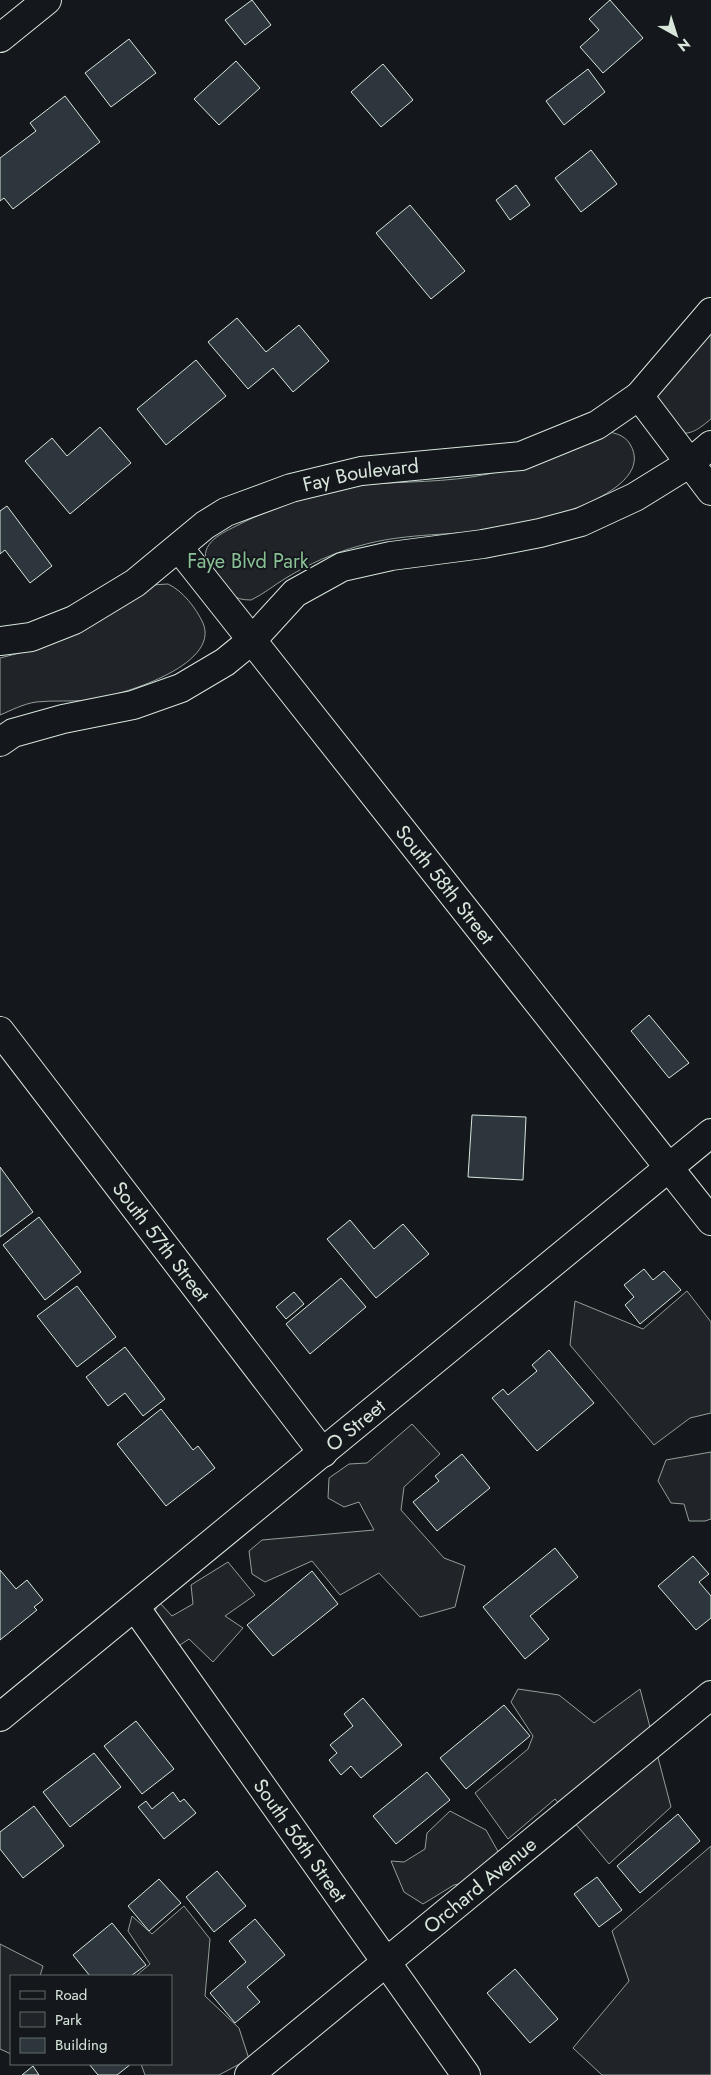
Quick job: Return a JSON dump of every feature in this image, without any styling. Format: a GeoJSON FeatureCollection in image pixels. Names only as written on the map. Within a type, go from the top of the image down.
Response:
{"type":"FeatureCollection","features":[{"type":"Feature","properties":{"kind":"street"},"geometry":{"type":"LineString","coordinates":[[0,38],[47,0]]}},
{"type":"Feature","properties":{"kind":"street","name":"Fay Boulevard"},"geometry":{"type":"LineString","coordinates":[[0,641],[30,637],[74,620],[135,583],[205,525],[226,512],[291,488],[361,470],[521,456],[597,425],[639,396],[711,312]]}},
{"type":"Feature","properties":{"kind":"street"},"geometry":{"type":"LineString","coordinates":[[639,396],[711,491]]}},
{"type":"Feature","properties":{"kind":"street"},"geometry":{"type":"LineString","coordinates":[[0,742],[13,733],[63,719],[133,705],[181,688],[225,662],[252,640],[295,592],[342,568],[391,556],[502,541],[581,522],[635,497],[690,463],[711,445]]}},
{"type":"Feature","properties":{"kind":"street","name":"South 58th Street"},"geometry":{"type":"LineString","coordinates":[[179,548],[711,1221]]}},
{"type":"Feature","properties":{"kind":"street","name":"South 57th Street"},"geometry":{"type":"LineString","coordinates":[[0,1031],[323,1453]]}},
{"type":"Feature","properties":{"kind":"street","name":"O Street"},"geometry":{"type":"LineString","coordinates":[[0,1717],[711,1133]]}},
{"type":"Feature","properties":{"kind":"street","name":"South 56th Street"},"geometry":{"type":"LineString","coordinates":[[136,1607],[466,2075]]}},
{"type":"Feature","properties":{"kind":"street","name":"Orchard Avenue"},"geometry":{"type":"LineString","coordinates":[[249,2075],[711,1694]]}},
{"type":"Feature","properties":{"kind":"green space"},"geometry":{"type":"Polygon","coordinates":[[[711,318],[711,419],[692,432],[670,433],[654,389],[711,318]]]}},
{"type":"Feature","properties":{"kind":"green space","name":"Faye Blvd Park"},"geometry":{"type":"Polygon","coordinates":[[[601,431],[617,434],[630,444],[634,461],[627,477],[611,490],[590,502],[542,520],[505,528],[395,538],[359,546],[312,564],[251,600],[240,599],[228,592],[209,568],[206,561],[207,547],[216,537],[256,516],[300,499],[344,487],[456,479],[503,471],[546,456],[601,431]]]}},
{"type":"Feature","properties":{"kind":"green space","name":"Faye Blvd Park"},"geometry":{"type":"Polygon","coordinates":[[[168,584],[188,600],[203,623],[204,638],[197,653],[183,665],[164,676],[122,692],[89,700],[36,702],[0,715],[0,658],[35,649],[151,585],[168,584]]]}},
{"type":"Feature","properties":{"kind":"green space"},"geometry":{"type":"Polygon","coordinates":[[[687,1291],[711,1322],[711,1413],[690,1418],[654,1445],[570,1345],[575,1301],[643,1329],[687,1291]]]}},
{"type":"Feature","properties":{"kind":"green space"},"geometry":{"type":"Polygon","coordinates":[[[412,1424],[440,1454],[404,1487],[401,1510],[444,1558],[465,1566],[455,1607],[420,1617],[379,1573],[340,1595],[312,1561],[265,1582],[252,1574],[249,1551],[262,1540],[374,1530],[359,1502],[344,1507],[328,1498],[329,1478],[349,1464],[367,1463],[412,1424]]]}},
{"type":"Feature","properties":{"kind":"green space"},"geometry":{"type":"Polygon","coordinates":[[[711,1452],[711,1519],[689,1521],[684,1504],[671,1503],[658,1481],[666,1460],[711,1452]]]}},
{"type":"Feature","properties":{"kind":"green space"},"geometry":{"type":"Polygon","coordinates":[[[228,1562],[255,1595],[225,1616],[243,1628],[213,1662],[189,1639],[174,1649],[151,1621],[159,1602],[172,1616],[193,1604],[191,1585],[228,1562]]]}},
{"type":"Feature","properties":{"kind":"green space"},"geometry":{"type":"Polygon","coordinates":[[[518,1689],[559,1695],[594,1723],[640,1689],[671,1807],[609,1864],[555,1799],[508,1839],[475,1793],[528,1749],[533,1736],[511,1702],[518,1689]]]}},
{"type":"Feature","properties":{"kind":"green space"},"geometry":{"type":"Polygon","coordinates":[[[450,1811],[486,1830],[500,1855],[473,1881],[454,1885],[423,1904],[404,1892],[391,1861],[404,1862],[425,1849],[427,1833],[450,1811]]]}},
{"type":"Feature","properties":{"kind":"green space"},"geometry":{"type":"Polygon","coordinates":[[[711,1846],[711,2075],[602,2075],[573,2048],[629,1981],[612,1931],[711,1846]]]}},
{"type":"Feature","properties":{"kind":"green space"},"geometry":{"type":"Polygon","coordinates":[[[184,1906],[210,1939],[205,1996],[239,2028],[249,2059],[219,2075],[145,2075],[141,2065],[172,2065],[172,1975],[137,1975],[150,1964],[128,1931],[132,1916],[152,1934],[184,1906]]]}},
{"type":"Feature","properties":{"kind":"green space"},"geometry":{"type":"Polygon","coordinates":[[[0,1944],[43,1966],[40,1975],[10,1975],[10,2054],[0,2049],[0,1944]]]}},
{"type":"Feature","properties":{"kind":"building"},"geometry":{"type":"Polygon","coordinates":[[[252,0],[271,25],[245,45],[225,20],[252,0]]]}},
{"type":"Feature","properties":{"kind":"building"},"geometry":{"type":"Polygon","coordinates":[[[610,0],[643,38],[603,73],[580,47],[599,30],[589,19],[610,0]]]}},
{"type":"Feature","properties":{"kind":"building"},"geometry":{"type":"Polygon","coordinates":[[[129,39],[156,73],[111,107],[85,73],[129,39]]]}},
{"type":"Feature","properties":{"kind":"building"},"geometry":{"type":"Polygon","coordinates":[[[236,61],[260,88],[219,125],[194,99],[236,61]]]}},
{"type":"Feature","properties":{"kind":"building"},"geometry":{"type":"Polygon","coordinates":[[[383,64],[413,100],[381,127],[351,92],[383,64]]]}},
{"type":"Feature","properties":{"kind":"building"},"geometry":{"type":"Polygon","coordinates":[[[588,69],[605,92],[564,125],[546,101],[588,69]]]}},
{"type":"Feature","properties":{"kind":"building"},"geometry":{"type":"Polygon","coordinates":[[[65,96],[100,142],[13,209],[4,198],[0,201],[0,158],[36,131],[30,123],[65,96]]]}},
{"type":"Feature","properties":{"kind":"building"},"geometry":{"type":"Polygon","coordinates":[[[591,150],[617,184],[581,212],[555,178],[591,150]]]}},
{"type":"Feature","properties":{"kind":"building"},"geometry":{"type":"Polygon","coordinates":[[[516,185],[530,205],[510,220],[496,200],[516,185]]]}},
{"type":"Feature","properties":{"kind":"building"},"geometry":{"type":"Polygon","coordinates":[[[410,205],[465,271],[431,299],[376,233],[410,205]]]}},
{"type":"Feature","properties":{"kind":"building"},"geometry":{"type":"Polygon","coordinates":[[[237,318],[266,352],[299,325],[329,361],[293,392],[273,368],[248,389],[208,342],[237,318]]]}},
{"type":"Feature","properties":{"kind":"building"},"geometry":{"type":"Polygon","coordinates":[[[196,360],[226,396],[166,445],[137,409],[196,360]]]}},
{"type":"Feature","properties":{"kind":"building"},"geometry":{"type":"Polygon","coordinates":[[[100,427],[131,463],[70,514],[25,461],[52,438],[67,456],[100,427]]]}},
{"type":"Feature","properties":{"kind":"building"},"geometry":{"type":"Polygon","coordinates":[[[7,506],[52,566],[30,583],[5,550],[0,554],[0,511],[7,506]]]}},
{"type":"Feature","properties":{"kind":"building"},"geometry":{"type":"Polygon","coordinates":[[[649,1015],[689,1063],[669,1078],[631,1031],[649,1015]]]}},
{"type":"Feature","properties":{"kind":"building"},"geometry":{"type":"Polygon","coordinates":[[[472,1115],[526,1117],[523,1180],[468,1177],[472,1115]]]}},
{"type":"Feature","properties":{"kind":"building"},"geometry":{"type":"Polygon","coordinates":[[[0,1167],[33,1212],[0,1237],[0,1167]]]}},
{"type":"Feature","properties":{"kind":"building"},"geometry":{"type":"Polygon","coordinates":[[[39,1217],[81,1272],[45,1300],[3,1245],[39,1217]]]}},
{"type":"Feature","properties":{"kind":"building"},"geometry":{"type":"Polygon","coordinates":[[[350,1220],[374,1249],[403,1224],[429,1254],[376,1298],[327,1239],[350,1220]]]}},
{"type":"Feature","properties":{"kind":"building"},"geometry":{"type":"Polygon","coordinates":[[[644,1269],[653,1280],[664,1271],[681,1290],[640,1324],[625,1305],[634,1297],[624,1285],[644,1269]]]}},
{"type":"Feature","properties":{"kind":"building"},"geometry":{"type":"Polygon","coordinates":[[[341,1278],[366,1307],[310,1354],[286,1324],[341,1278]]]}},
{"type":"Feature","properties":{"kind":"building"},"geometry":{"type":"Polygon","coordinates":[[[77,1286],[116,1337],[77,1367],[37,1316],[77,1286]]]}},
{"type":"Feature","properties":{"kind":"building"},"geometry":{"type":"Polygon","coordinates":[[[294,1292],[304,1304],[286,1319],[276,1307],[294,1292]]]}},
{"type":"Feature","properties":{"kind":"building"},"geometry":{"type":"Polygon","coordinates":[[[125,1347],[165,1399],[143,1416],[125,1393],[108,1406],[86,1377],[125,1347]]]}},
{"type":"Feature","properties":{"kind":"building"},"geometry":{"type":"Polygon","coordinates":[[[549,1350],[594,1403],[537,1451],[492,1398],[503,1389],[508,1395],[537,1371],[532,1365],[549,1350]]]}},
{"type":"Feature","properties":{"kind":"building"},"geometry":{"type":"Polygon","coordinates":[[[161,1409],[193,1450],[198,1446],[215,1468],[166,1506],[117,1444],[161,1409]]]}},
{"type":"Feature","properties":{"kind":"building"},"geometry":{"type":"Polygon","coordinates":[[[462,1454],[490,1488],[437,1531],[413,1502],[439,1481],[435,1476],[462,1454]]]}},
{"type":"Feature","properties":{"kind":"building"},"geometry":{"type":"Polygon","coordinates":[[[555,1548],[578,1577],[530,1616],[549,1639],[525,1659],[483,1607],[555,1548]]]}},
{"type":"Feature","properties":{"kind":"building"},"geometry":{"type":"Polygon","coordinates":[[[693,1556],[709,1574],[699,1582],[711,1596],[711,1618],[696,1630],[658,1586],[693,1556]]]}},
{"type":"Feature","properties":{"kind":"building"},"geometry":{"type":"Polygon","coordinates":[[[0,1570],[16,1589],[27,1580],[43,1600],[34,1607],[37,1610],[0,1640],[0,1570]]]}},
{"type":"Feature","properties":{"kind":"building"},"geometry":{"type":"Polygon","coordinates":[[[312,1571],[338,1604],[273,1656],[247,1625],[312,1571]]]}},
{"type":"Feature","properties":{"kind":"building"},"geometry":{"type":"Polygon","coordinates":[[[363,1698],[402,1745],[361,1778],[351,1766],[341,1775],[329,1760],[337,1753],[330,1745],[353,1726],[344,1714],[363,1698]]]}},
{"type":"Feature","properties":{"kind":"building"},"geometry":{"type":"Polygon","coordinates":[[[504,1705],[530,1736],[466,1789],[440,1758],[504,1705]]]}},
{"type":"Feature","properties":{"kind":"building"},"geometry":{"type":"Polygon","coordinates":[[[136,1721],[174,1769],[142,1794],[104,1746],[136,1721]]]}},
{"type":"Feature","properties":{"kind":"building"},"geometry":{"type":"Polygon","coordinates":[[[94,1753],[121,1787],[70,1827],[43,1792],[94,1753]]]}},
{"type":"Feature","properties":{"kind":"building"},"geometry":{"type":"Polygon","coordinates":[[[427,1772],[450,1800],[396,1844],[373,1816],[427,1772]]]}},
{"type":"Feature","properties":{"kind":"building"},"geometry":{"type":"Polygon","coordinates":[[[173,1792],[180,1802],[184,1799],[196,1813],[164,1839],[138,1807],[146,1801],[152,1809],[173,1792]]]}},
{"type":"Feature","properties":{"kind":"building"},"geometry":{"type":"Polygon","coordinates":[[[34,1806],[64,1846],[23,1878],[0,1849],[0,1832],[34,1806]]]}},
{"type":"Feature","properties":{"kind":"building"},"geometry":{"type":"Polygon","coordinates":[[[678,1814],[700,1841],[640,1893],[617,1866],[678,1814]]]}},
{"type":"Feature","properties":{"kind":"building"},"geometry":{"type":"Polygon","coordinates":[[[217,1871],[246,1906],[214,1932],[186,1897],[217,1871]]]}},
{"type":"Feature","properties":{"kind":"building"},"geometry":{"type":"Polygon","coordinates":[[[597,1877],[622,1910],[599,1927],[574,1894],[597,1877]]]}},
{"type":"Feature","properties":{"kind":"building"},"geometry":{"type":"Polygon","coordinates":[[[159,1879],[181,1903],[149,1931],[128,1906],[159,1879]]]}},
{"type":"Feature","properties":{"kind":"building"},"geometry":{"type":"Polygon","coordinates":[[[255,1919],[285,1955],[247,1987],[260,2002],[235,2023],[210,1993],[246,1962],[229,1941],[255,1919]]]}},
{"type":"Feature","properties":{"kind":"building"},"geometry":{"type":"Polygon","coordinates":[[[112,1923],[146,1965],[132,1975],[89,1975],[73,1955],[112,1923]]]}},
{"type":"Feature","properties":{"kind":"building"},"geometry":{"type":"Polygon","coordinates":[[[515,1969],[558,2019],[530,2043],[487,1993],[515,1969]]]}},
{"type":"Feature","properties":{"kind":"building"},"geometry":{"type":"Polygon","coordinates":[[[90,2065],[130,2065],[117,2075],[98,2075],[90,2065]]]}},
{"type":"Feature","properties":{"kind":"building"},"geometry":{"type":"Polygon","coordinates":[[[33,2066],[39,2075],[22,2075],[33,2066]]]}}]}
